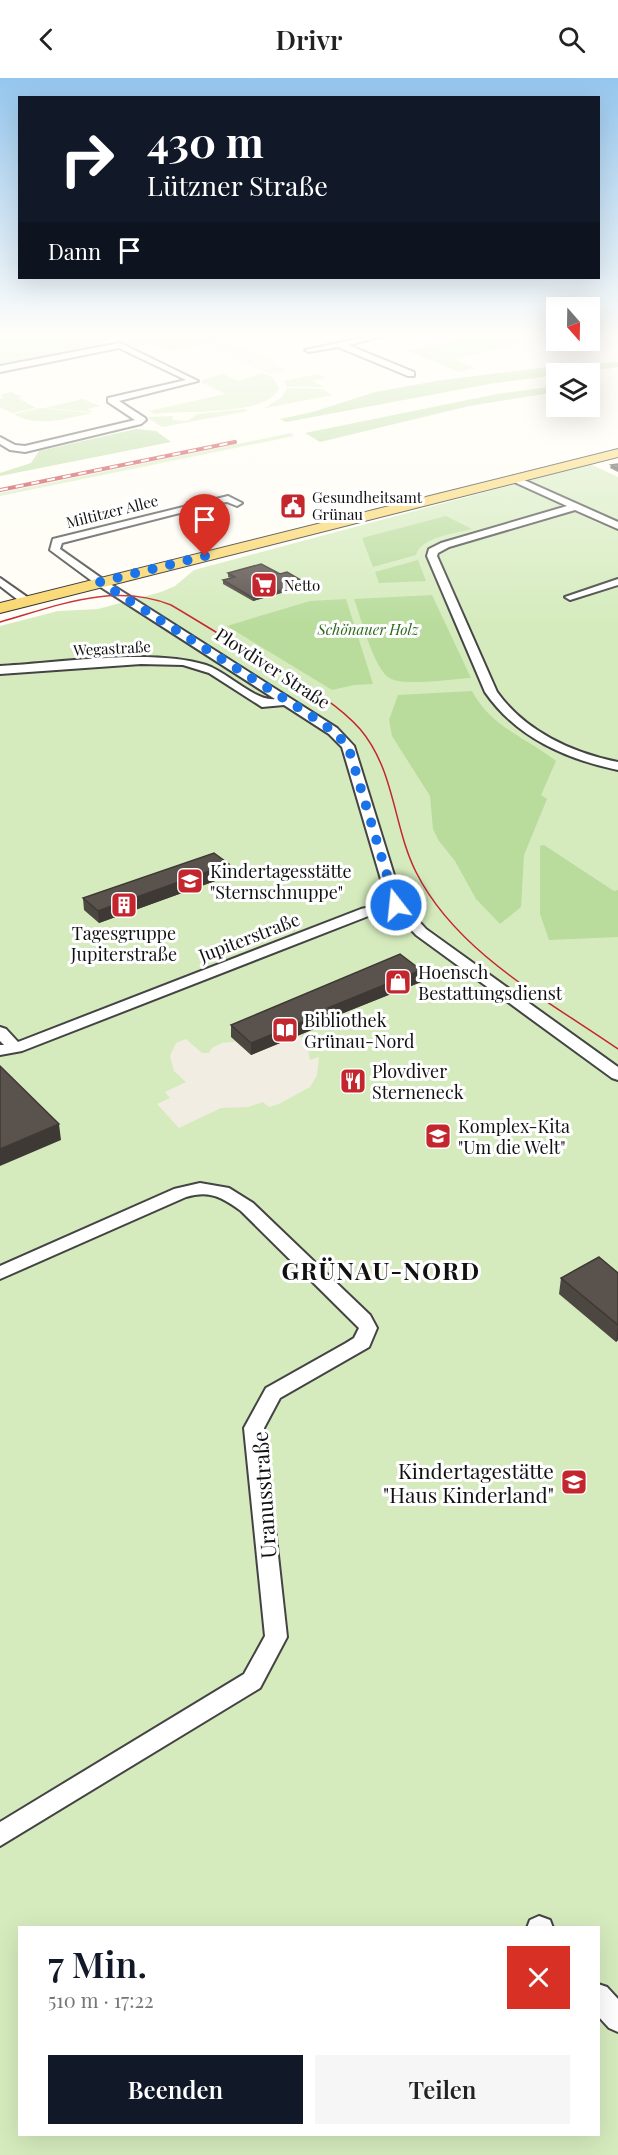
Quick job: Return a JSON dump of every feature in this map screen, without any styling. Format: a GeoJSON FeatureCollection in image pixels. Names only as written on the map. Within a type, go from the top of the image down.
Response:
{"type":"FeatureCollection","features":[{"type":"Feature","properties":{"kind":"main road"},"geometry":{"type":"LineString","coordinates":[[0,608],[618,453]]}},
{"type":"Feature","properties":{"kind":"street"},"geometry":{"type":"LineString","coordinates":[[0,440],[13,448],[25,448],[91,433]]}},
{"type":"Feature","properties":{"kind":"street"},"geometry":{"type":"LineString","coordinates":[[515,479],[618,526]]}},
{"type":"Feature","properties":{"kind":"street","name":"Miltitzer Allee"},"geometry":{"type":"LineString","coordinates":[[100,582],[55,550],[57,541],[219,500],[228,499],[237,503]]}},
{"type":"Feature","properties":{"kind":"street"},"geometry":{"type":"LineString","coordinates":[[576,507],[445,545],[433,551],[432,556],[491,692],[504,711],[517,722],[553,743],[584,756],[618,766]]}},
{"type":"Feature","properties":{"kind":"street"},"geometry":{"type":"LineString","coordinates":[[0,581],[26,601]]}},
{"type":"Feature","properties":{"kind":"street","name":"Plovdiver Straße"},"geometry":{"type":"LineString","coordinates":[[100,582],[333,731],[348,746],[396,905],[422,932],[618,1075]]}},
{"type":"Feature","properties":{"kind":"street"},"geometry":{"type":"LineString","coordinates":[[570,597],[618,582]]}},
{"type":"Feature","properties":{"kind":"street","name":"Wegastraße"},"geometry":{"type":"LineString","coordinates":[[0,670],[148,661],[184,662],[213,671],[266,704],[286,701]]}},
{"type":"Feature","properties":{"kind":"street","name":"Jupiterstraße"},"geometry":{"type":"LineString","coordinates":[[0,1050],[16,1048],[366,912],[396,905]]}},
{"type":"Feature","properties":{"kind":"street"},"geometry":{"type":"LineString","coordinates":[[0,1032],[16,1048]]}},
{"type":"Feature","properties":{"kind":"street","name":"Uranusstraße"},"geometry":{"type":"LineString","coordinates":[[0,1273],[180,1193],[202,1187],[217,1188],[227,1192],[247,1207],[363,1320],[368,1328],[362,1342],[273,1392],[254,1428],[276,1637],[252,1681],[0,1835]]}},
{"type":"Feature","properties":{"kind":"street"},"geometry":{"type":"LineString","coordinates":[[600,1998],[618,2019]]}},
{"type":"Feature","properties":{"kind":"green space"},"geometry":{"type":"Polygon","coordinates":[[[119,433],[159,433],[171,442],[0,476],[0,473],[31,463],[39,451],[119,433]]]}},
{"type":"Feature","properties":{"kind":"green space"},"geometry":{"type":"Polygon","coordinates":[[[291,433],[294,436],[0,496],[0,493],[291,433]]]}},
{"type":"Feature","properties":{"kind":"green space"},"geometry":{"type":"Polygon","coordinates":[[[305,433],[358,433],[320,442],[305,433]]]}},
{"type":"Feature","properties":{"kind":"green space","name":"Schönauer Holz"},"geometry":{"type":"Polygon","coordinates":[[[590,464],[618,477],[618,2155],[0,2155],[0,626],[58,611],[98,609],[175,586],[194,570],[590,464]]]}},
{"type":"Feature","properties":{"kind":"green space"},"geometry":{"type":"Polygon","coordinates":[[[446,516],[472,529],[432,540],[424,544],[416,555],[373,567],[362,538],[446,516]]]}},
{"type":"Feature","properties":{"kind":"green space"},"geometry":{"type":"Polygon","coordinates":[[[418,560],[426,581],[379,583],[375,572],[418,560]]]}},
{"type":"Feature","properties":{"kind":"green space","name":"Schönauer Holz"},"geometry":{"type":"Polygon","coordinates":[[[432,595],[471,678],[419,682],[391,679],[379,666],[354,599],[432,595]]]}},
{"type":"Feature","properties":{"kind":"green space"},"geometry":{"type":"Polygon","coordinates":[[[346,599],[373,684],[332,690],[227,626],[310,601],[346,599]]]}},
{"type":"Feature","properties":{"kind":"green space"},"geometry":{"type":"Polygon","coordinates":[[[472,691],[489,714],[499,723],[556,761],[541,795],[547,799],[524,855],[521,907],[500,924],[476,899],[455,861],[439,841],[433,829],[430,796],[392,736],[389,720],[398,695],[472,691]]]}},
{"type":"Feature","properties":{"kind":"green space"},"geometry":{"type":"Polygon","coordinates":[[[544,845],[614,891],[618,890],[618,937],[549,940],[540,914],[540,846],[544,845]]]}},
{"type":"Feature","properties":{"kind":"shaded area"},"geometry":{"type":"Polygon","coordinates":[[[298,1036],[306,1040],[310,1060],[319,1057],[317,1075],[310,1087],[279,1104],[269,1107],[263,1102],[248,1107],[221,1108],[179,1128],[157,1104],[170,1098],[165,1092],[186,1082],[174,1071],[170,1056],[176,1043],[186,1039],[202,1053],[209,1053],[212,1048],[222,1043],[298,1036]]]}},
{"type":"Feature","properties":{"kind":"building","name":"Netto"},"geometry":{"type":"Polygon","coordinates":[[[261,564],[280,574],[287,572],[306,583],[253,598],[223,580],[235,577],[228,573],[261,564]]]}},
{"type":"Feature","properties":{"kind":"building"},"geometry":{"type":"Polygon","coordinates":[[[214,853],[229,864],[98,911],[83,898],[214,853]]]}},
{"type":"Feature","properties":{"kind":"building"},"geometry":{"type":"Polygon","coordinates":[[[400,954],[421,970],[251,1043],[231,1025],[400,954]]]}},
{"type":"Feature","properties":{"kind":"building"},"geometry":{"type":"Polygon","coordinates":[[[0,1066],[59,1124],[0,1149],[0,1066]]]}},
{"type":"Feature","properties":{"kind":"building"},"geometry":{"type":"Polygon","coordinates":[[[599,1257],[618,1273],[618,1325],[561,1278],[599,1257]]]}},
{"type":"Feature","properties":{"kind":"tram line"},"geometry":{"type":"LineString","coordinates":[[0,622],[85,599],[106,596],[149,598],[171,605],[318,694],[351,719],[372,745],[387,780],[402,836],[416,872],[433,901],[454,927],[505,972],[533,993],[618,1049]]}},
{"type":"Feature","properties":{"kind":"railway"},"geometry":{"type":"LineString","coordinates":[[0,490],[235,442]]}},
{"type":"Feature","properties":{"kind":"place","name":"Gesundheitsamt Grünau"},"geometry":{"type":"Point","coordinates":[293,506]}},
{"type":"Feature","properties":{"kind":"place","name":"Netto"},"geometry":{"type":"Point","coordinates":[264,585]}},
{"type":"Feature","properties":{"kind":"place","name":"Kindertagesstätte \"Sternschnuppe\""},"geometry":{"type":"Point","coordinates":[190,881]}},
{"type":"Feature","properties":{"kind":"place","name":"Tagesgruppe Jupiterstraße"},"geometry":{"type":"Point","coordinates":[124,905]}},
{"type":"Feature","properties":{"kind":"place","name":"Hoensch Bestattungsdienst"},"geometry":{"type":"Point","coordinates":[398,982]}},
{"type":"Feature","properties":{"kind":"place","name":"Bibliothek Grünau-Nord"},"geometry":{"type":"Point","coordinates":[285,1030]}},
{"type":"Feature","properties":{"kind":"place","name":"Plovdiver Sterneneck"},"geometry":{"type":"Point","coordinates":[353,1081]}},
{"type":"Feature","properties":{"kind":"place","name":"Komplex-Kita \"Um die Welt\""},"geometry":{"type":"Point","coordinates":[438,1136]}},
{"type":"Feature","properties":{"kind":"place","name":"Kindertagestätte \"Haus Kinderland\""},"geometry":{"type":"Point","coordinates":[574,1482]}},
{"type":"Feature","properties":{"kind":"district","name":"GRÜNAU-NORD"},"geometry":{"type":"Point","coordinates":[381,1270]}},
{"type":"Feature","properties":{"kind":"route"},"geometry":{"type":"LineString","coordinates":[[205,556],[100,582],[310,715],[333,731],[348,746],[396,905]]}}]}
